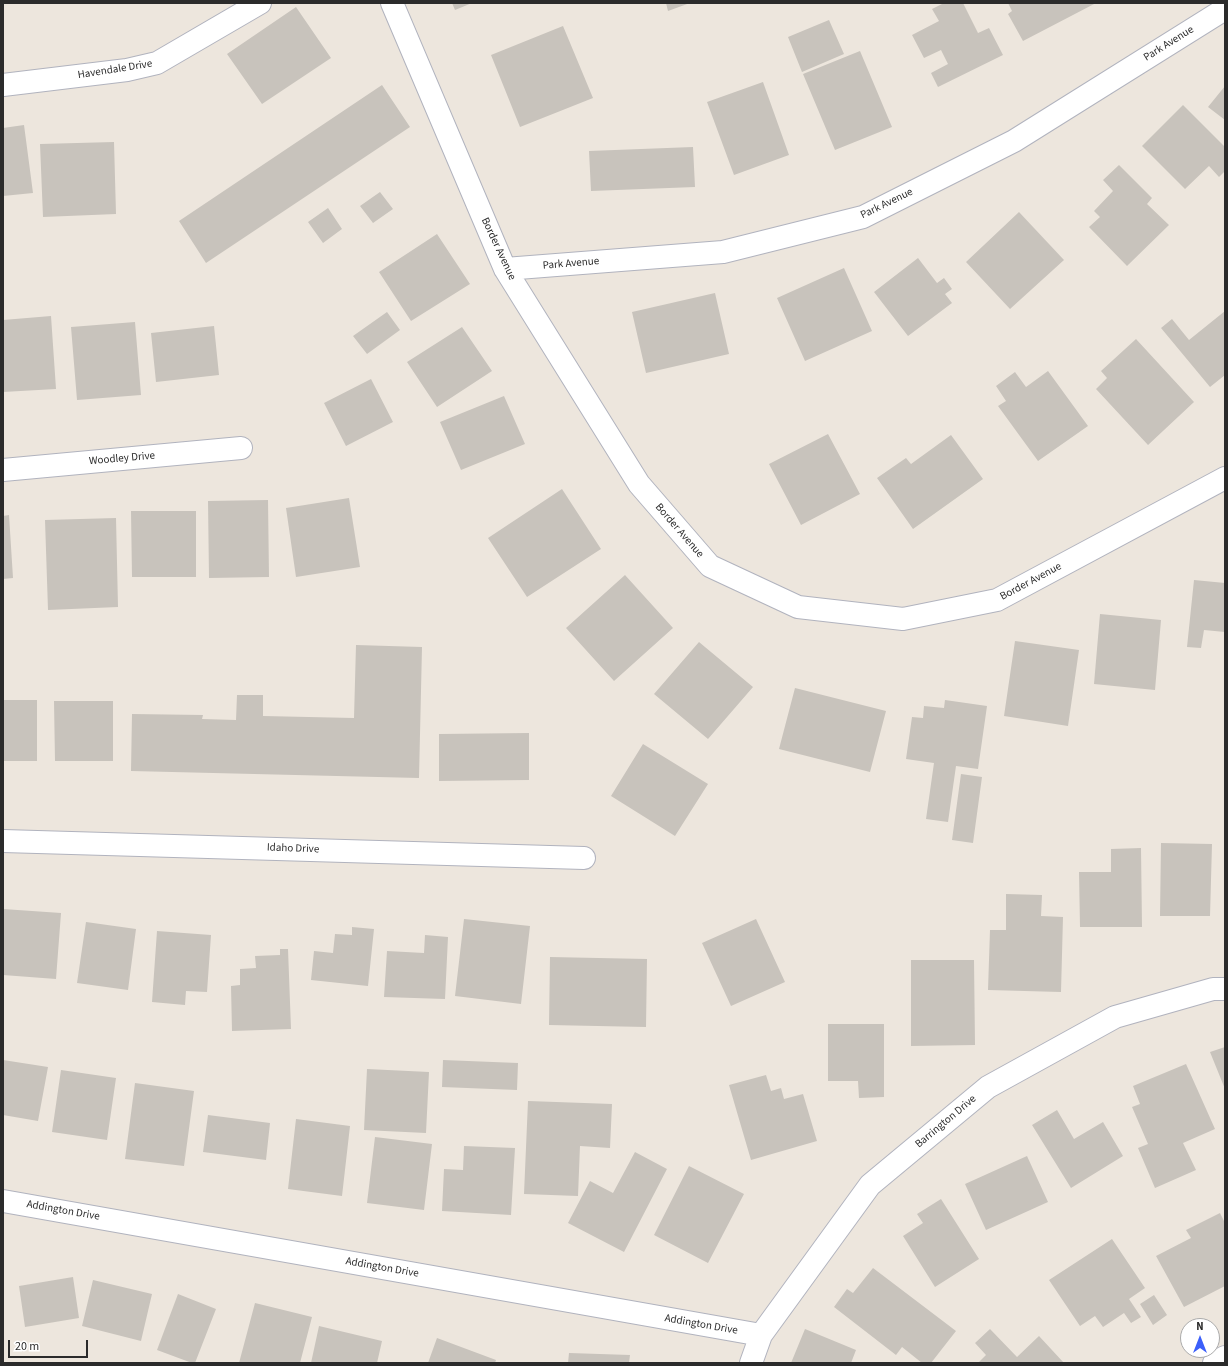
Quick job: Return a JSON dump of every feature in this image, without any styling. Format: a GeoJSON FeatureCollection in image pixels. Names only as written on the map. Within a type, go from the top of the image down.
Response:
{"type":"FeatureCollection","features":[{"type":"Feature","properties":{"kind":"street","name":"Havendale Drive"},"geometry":{"type":"LineString","coordinates":[[3,84],[127,70],[157,63],[260,3]]}},
{"type":"Feature","properties":{"kind":"street","name":"Border Avenue"},"geometry":{"type":"LineString","coordinates":[[392,3],[505,269],[639,484],[710,566],[798,607],[903,619],[997,600],[1225,478]]}},
{"type":"Feature","properties":{"kind":"street","name":"Park Avenue"},"geometry":{"type":"LineString","coordinates":[[505,269],[723,252],[863,217],[1014,141],[1225,9]]}},
{"type":"Feature","properties":{"kind":"street","name":"Woodley Drive"},"geometry":{"type":"LineString","coordinates":[[3,470],[241,448]]}},
{"type":"Feature","properties":{"kind":"street","name":"Idaho Drive"},"geometry":{"type":"LineString","coordinates":[[3,841],[584,858]]}},
{"type":"Feature","properties":{"kind":"street","name":"Barrington Drive"},"geometry":{"type":"LineString","coordinates":[[751,1363],[760,1335],[870,1185],[988,1087],[1115,1017],[1213,989],[1225,989]]}},
{"type":"Feature","properties":{"kind":"street","name":"Addington Drive"},"geometry":{"type":"LineString","coordinates":[[3,1200],[760,1335]]}},
{"type":"Feature","properties":{"kind":"street"},"geometry":{"type":"LineString","coordinates":[[1214,1363],[1225,1357]]}},
{"type":"Feature","properties":{"kind":"building"},"geometry":{"type":"Polygon","coordinates":[[[452,3],[472,3],[455,10],[452,3]]]}},
{"type":"Feature","properties":{"kind":"building"},"geometry":{"type":"Polygon","coordinates":[[[666,3],[690,3],[668,11],[666,3]]]}},
{"type":"Feature","properties":{"kind":"building"},"geometry":{"type":"Polygon","coordinates":[[[944,3],[963,3],[978,33],[989,28],[1003,55],[938,87],[931,73],[948,64],[941,50],[924,58],[912,35],[939,21],[932,9],[944,3]]]}},
{"type":"Feature","properties":{"kind":"building"},"geometry":{"type":"Polygon","coordinates":[[[1008,3],[1096,3],[1023,41],[1008,14],[1012,11],[1008,3]]]}},
{"type":"Feature","properties":{"kind":"building"},"geometry":{"type":"Polygon","coordinates":[[[296,7],[331,58],[262,104],[227,54],[296,7]]]}},
{"type":"Feature","properties":{"kind":"building"},"geometry":{"type":"Polygon","coordinates":[[[829,20],[844,54],[802,72],[788,37],[829,20]]]}},
{"type":"Feature","properties":{"kind":"building"},"geometry":{"type":"Polygon","coordinates":[[[563,26],[593,98],[520,127],[491,55],[563,26]]]}},
{"type":"Feature","properties":{"kind":"building"},"geometry":{"type":"Polygon","coordinates":[[[860,51],[892,127],[835,150],[803,74],[860,51]]]}},
{"type":"Feature","properties":{"kind":"building"},"geometry":{"type":"Polygon","coordinates":[[[763,82],[789,155],[734,175],[707,102],[763,82]]]}},
{"type":"Feature","properties":{"kind":"building"},"geometry":{"type":"Polygon","coordinates":[[[382,85],[410,127],[206,263],[179,221],[382,85]]]}},
{"type":"Feature","properties":{"kind":"building"},"geometry":{"type":"Polygon","coordinates":[[[1225,86],[1225,120],[1208,107],[1225,86]]]}},
{"type":"Feature","properties":{"kind":"building"},"geometry":{"type":"Polygon","coordinates":[[[1183,105],[1225,147],[1225,171],[1219,177],[1209,166],[1185,189],[1142,146],[1183,105]]]}},
{"type":"Feature","properties":{"kind":"building"},"geometry":{"type":"Polygon","coordinates":[[[24,125],[33,193],[3,196],[3,128],[24,125]]]}},
{"type":"Feature","properties":{"kind":"building"},"geometry":{"type":"Polygon","coordinates":[[[114,142],[116,214],[43,217],[40,144],[114,142]]]}},
{"type":"Feature","properties":{"kind":"building"},"geometry":{"type":"Polygon","coordinates":[[[693,147],[695,187],[591,191],[589,151],[693,147]]]}},
{"type":"Feature","properties":{"kind":"building"},"geometry":{"type":"Polygon","coordinates":[[[1119,165],[1152,198],[1147,204],[1169,225],[1127,266],[1089,227],[1100,217],[1094,211],[1113,191],[1103,180],[1119,165]]]}},
{"type":"Feature","properties":{"kind":"building"},"geometry":{"type":"Polygon","coordinates":[[[380,192],[393,209],[373,223],[360,206],[380,192]]]}},
{"type":"Feature","properties":{"kind":"building"},"geometry":{"type":"Polygon","coordinates":[[[328,208],[342,229],[323,243],[308,222],[328,208]]]}},
{"type":"Feature","properties":{"kind":"building"},"geometry":{"type":"Polygon","coordinates":[[[1019,212],[1064,260],[1010,309],[966,262],[1019,212]]]}},
{"type":"Feature","properties":{"kind":"building"},"geometry":{"type":"Polygon","coordinates":[[[437,234],[470,284],[411,321],[379,272],[437,234]]]}},
{"type":"Feature","properties":{"kind":"building"},"geometry":{"type":"Polygon","coordinates":[[[918,258],[937,283],[944,278],[952,289],[945,294],[952,303],[908,336],[874,292],[918,258]]]}},
{"type":"Feature","properties":{"kind":"building"},"geometry":{"type":"Polygon","coordinates":[[[844,268],[872,331],[805,361],[777,298],[844,268]]]}},
{"type":"Feature","properties":{"kind":"building"},"geometry":{"type":"Polygon","coordinates":[[[715,293],[729,354],[646,373],[632,312],[715,293]]]}},
{"type":"Feature","properties":{"kind":"building"},"geometry":{"type":"Polygon","coordinates":[[[1225,311],[1225,375],[1210,387],[1161,328],[1172,319],[1189,340],[1225,311]]]}},
{"type":"Feature","properties":{"kind":"building"},"geometry":{"type":"Polygon","coordinates":[[[387,312],[400,330],[367,354],[353,336],[387,312]]]}},
{"type":"Feature","properties":{"kind":"building"},"geometry":{"type":"Polygon","coordinates":[[[51,316],[56,389],[3,392],[3,320],[51,316]]]}},
{"type":"Feature","properties":{"kind":"building"},"geometry":{"type":"Polygon","coordinates":[[[135,322],[141,395],[77,400],[71,327],[135,322]]]}},
{"type":"Feature","properties":{"kind":"building"},"geometry":{"type":"Polygon","coordinates":[[[214,326],[219,375],[156,382],[151,333],[214,326]]]}},
{"type":"Feature","properties":{"kind":"building"},"geometry":{"type":"Polygon","coordinates":[[[462,327],[492,371],[437,407],[407,362],[462,327]]]}},
{"type":"Feature","properties":{"kind":"building"},"geometry":{"type":"Polygon","coordinates":[[[1136,339],[1194,402],[1148,445],[1096,389],[1107,378],[1101,371],[1136,339]]]}},
{"type":"Feature","properties":{"kind":"building"},"geometry":{"type":"Polygon","coordinates":[[[1048,371],[1088,426],[1038,461],[998,406],[1006,401],[996,386],[1015,372],[1026,387],[1048,371]]]}},
{"type":"Feature","properties":{"kind":"building"},"geometry":{"type":"Polygon","coordinates":[[[371,379],[393,422],[346,446],[324,403],[371,379]]]}},
{"type":"Feature","properties":{"kind":"building"},"geometry":{"type":"Polygon","coordinates":[[[504,396],[525,444],[461,470],[440,422],[504,396]]]}},
{"type":"Feature","properties":{"kind":"building"},"geometry":{"type":"Polygon","coordinates":[[[828,434],[860,494],[801,525],[769,464],[828,434]]]}},
{"type":"Feature","properties":{"kind":"building"},"geometry":{"type":"Polygon","coordinates":[[[951,435],[983,479],[913,529],[877,478],[906,458],[911,464],[951,435]]]}},
{"type":"Feature","properties":{"kind":"building"},"geometry":{"type":"Polygon","coordinates":[[[562,489],[601,549],[527,597],[488,538],[562,489]]]}},
{"type":"Feature","properties":{"kind":"building"},"geometry":{"type":"Polygon","coordinates":[[[349,498],[360,567],[296,577],[286,508],[349,498]]]}},
{"type":"Feature","properties":{"kind":"building"},"geometry":{"type":"Polygon","coordinates":[[[268,500],[269,577],[209,578],[208,501],[268,500]]]}},
{"type":"Feature","properties":{"kind":"building"},"geometry":{"type":"Polygon","coordinates":[[[131,511],[196,511],[196,577],[132,577],[131,511]]]}},
{"type":"Feature","properties":{"kind":"building"},"geometry":{"type":"Polygon","coordinates":[[[9,515],[13,578],[3,579],[3,516],[9,515]]]}},
{"type":"Feature","properties":{"kind":"building"},"geometry":{"type":"Polygon","coordinates":[[[116,518],[118,607],[48,610],[45,520],[116,518]]]}},
{"type":"Feature","properties":{"kind":"building"},"geometry":{"type":"Polygon","coordinates":[[[625,575],[673,628],[614,681],[566,628],[625,575]]]}},
{"type":"Feature","properties":{"kind":"building"},"geometry":{"type":"Polygon","coordinates":[[[1194,580],[1225,583],[1225,632],[1204,630],[1201,648],[1187,647],[1194,580]]]}},
{"type":"Feature","properties":{"kind":"building"},"geometry":{"type":"Polygon","coordinates":[[[1100,614],[1161,620],[1155,690],[1094,684],[1100,614]]]}},
{"type":"Feature","properties":{"kind":"building"},"geometry":{"type":"Polygon","coordinates":[[[1015,641],[1079,650],[1068,726],[1004,716],[1015,641]]]}},
{"type":"Feature","properties":{"kind":"building"},"geometry":{"type":"Polygon","coordinates":[[[699,642],[753,687],[708,739],[654,694],[699,642]]]}},
{"type":"Feature","properties":{"kind":"building"},"geometry":{"type":"Polygon","coordinates":[[[356,645],[422,647],[419,778],[131,771],[132,714],[203,715],[202,719],[236,720],[237,695],[263,695],[263,716],[354,718],[356,645]]]}},
{"type":"Feature","properties":{"kind":"building"},"geometry":{"type":"Polygon","coordinates":[[[795,688],[886,711],[870,772],[779,749],[795,688]]]}},
{"type":"Feature","properties":{"kind":"building"},"geometry":{"type":"Polygon","coordinates":[[[3,700],[37,700],[37,761],[3,761],[3,700]]]}},
{"type":"Feature","properties":{"kind":"building"},"geometry":{"type":"Polygon","coordinates":[[[945,700],[987,706],[978,769],[956,766],[948,822],[926,819],[934,763],[906,759],[912,717],[923,718],[924,706],[944,708],[945,700]]]}},
{"type":"Feature","properties":{"kind":"building"},"geometry":{"type":"Polygon","coordinates":[[[54,701],[113,701],[113,761],[55,761],[54,701]]]}},
{"type":"Feature","properties":{"kind":"building"},"geometry":{"type":"Polygon","coordinates":[[[529,733],[529,780],[439,781],[439,734],[529,733]]]}},
{"type":"Feature","properties":{"kind":"building"},"geometry":{"type":"Polygon","coordinates":[[[643,744],[708,784],[675,836],[611,796],[643,744]]]}},
{"type":"Feature","properties":{"kind":"building"},"geometry":{"type":"Polygon","coordinates":[[[961,774],[982,777],[973,843],[952,840],[961,774]]]}},
{"type":"Feature","properties":{"kind":"building"},"geometry":{"type":"Polygon","coordinates":[[[1161,843],[1212,844],[1210,916],[1160,916],[1161,843]]]}},
{"type":"Feature","properties":{"kind":"building"},"geometry":{"type":"Polygon","coordinates":[[[1141,848],[1142,927],[1080,927],[1079,872],[1111,872],[1111,849],[1141,848]]]}},
{"type":"Feature","properties":{"kind":"building"},"geometry":{"type":"Polygon","coordinates":[[[1006,894],[1042,895],[1041,916],[1063,917],[1061,992],[988,990],[990,930],[1006,930],[1006,894]]]}},
{"type":"Feature","properties":{"kind":"building"},"geometry":{"type":"Polygon","coordinates":[[[3,909],[61,913],[56,979],[3,975],[3,909]]]}},
{"type":"Feature","properties":{"kind":"building"},"geometry":{"type":"Polygon","coordinates":[[[464,919],[530,926],[521,1004],[455,996],[464,919]]]}},
{"type":"Feature","properties":{"kind":"building"},"geometry":{"type":"Polygon","coordinates":[[[756,919],[785,982],[731,1006],[702,943],[756,919]]]}},
{"type":"Feature","properties":{"kind":"building"},"geometry":{"type":"Polygon","coordinates":[[[86,922],[136,929],[128,990],[77,983],[86,922]]]}},
{"type":"Feature","properties":{"kind":"building"},"geometry":{"type":"Polygon","coordinates":[[[352,927],[374,929],[368,986],[311,980],[314,951],[333,953],[335,934],[352,935],[352,927]]]}},
{"type":"Feature","properties":{"kind":"building"},"geometry":{"type":"Polygon","coordinates":[[[157,931],[211,935],[207,992],[186,991],[185,1005],[152,1002],[157,931]]]}},
{"type":"Feature","properties":{"kind":"building"},"geometry":{"type":"Polygon","coordinates":[[[425,935],[448,937],[445,999],[384,997],[387,951],[424,953],[425,935]]]}},
{"type":"Feature","properties":{"kind":"building"},"geometry":{"type":"Polygon","coordinates":[[[280,949],[288,949],[291,1029],[232,1031],[231,986],[240,985],[240,969],[256,968],[255,956],[280,955],[280,949]]]}},
{"type":"Feature","properties":{"kind":"building"},"geometry":{"type":"Polygon","coordinates":[[[550,957],[647,959],[646,1027],[549,1025],[550,957]]]}},
{"type":"Feature","properties":{"kind":"building"},"geometry":{"type":"Polygon","coordinates":[[[911,960],[974,960],[975,1045],[911,1046],[911,960]]]}},
{"type":"Feature","properties":{"kind":"building"},"geometry":{"type":"Polygon","coordinates":[[[828,1024],[884,1024],[884,1097],[859,1098],[858,1081],[828,1081],[828,1024]]]}},
{"type":"Feature","properties":{"kind":"building"},"geometry":{"type":"Polygon","coordinates":[[[1225,1047],[1225,1089],[1210,1052],[1225,1047]]]}},
{"type":"Feature","properties":{"kind":"building"},"geometry":{"type":"Polygon","coordinates":[[[3,1060],[48,1067],[38,1121],[3,1115],[3,1060]]]}},
{"type":"Feature","properties":{"kind":"building"},"geometry":{"type":"Polygon","coordinates":[[[443,1060],[518,1063],[517,1090],[442,1087],[443,1060]]]}},
{"type":"Feature","properties":{"kind":"building"},"geometry":{"type":"Polygon","coordinates":[[[1186,1064],[1215,1129],[1183,1143],[1196,1170],[1155,1188],[1138,1148],[1148,1144],[1132,1107],[1140,1104],[1133,1086],[1186,1064]]]}},
{"type":"Feature","properties":{"kind":"building"},"geometry":{"type":"Polygon","coordinates":[[[367,1069],[429,1072],[426,1133],[364,1130],[367,1069]]]}},
{"type":"Feature","properties":{"kind":"building"},"geometry":{"type":"Polygon","coordinates":[[[61,1070],[116,1078],[107,1140],[52,1132],[61,1070]]]}},
{"type":"Feature","properties":{"kind":"building"},"geometry":{"type":"Polygon","coordinates":[[[766,1075],[771,1091],[781,1088],[784,1099],[803,1094],[817,1141],[751,1160],[729,1085],[766,1075]]]}},
{"type":"Feature","properties":{"kind":"building"},"geometry":{"type":"Polygon","coordinates":[[[135,1083],[194,1091],[184,1166],[125,1159],[135,1083]]]}},
{"type":"Feature","properties":{"kind":"building"},"geometry":{"type":"Polygon","coordinates":[[[528,1101],[612,1104],[610,1148],[580,1146],[578,1196],[524,1194],[528,1101]]]}},
{"type":"Feature","properties":{"kind":"building"},"geometry":{"type":"Polygon","coordinates":[[[1057,1110],[1074,1139],[1103,1122],[1123,1156],[1071,1188],[1032,1125],[1057,1110]]]}},
{"type":"Feature","properties":{"kind":"building"},"geometry":{"type":"Polygon","coordinates":[[[208,1115],[270,1123],[266,1160],[203,1152],[208,1115]]]}},
{"type":"Feature","properties":{"kind":"building"},"geometry":{"type":"Polygon","coordinates":[[[296,1119],[350,1126],[342,1196],[288,1189],[296,1119]]]}},
{"type":"Feature","properties":{"kind":"building"},"geometry":{"type":"Polygon","coordinates":[[[375,1137],[432,1144],[424,1210],[367,1203],[375,1137]]]}},
{"type":"Feature","properties":{"kind":"building"},"geometry":{"type":"Polygon","coordinates":[[[464,1146],[515,1148],[511,1215],[442,1211],[444,1169],[463,1170],[464,1146]]]}},
{"type":"Feature","properties":{"kind":"building"},"geometry":{"type":"Polygon","coordinates":[[[635,1152],[667,1169],[624,1252],[568,1223],[590,1181],[613,1193],[635,1152]]]}},
{"type":"Feature","properties":{"kind":"building"},"geometry":{"type":"Polygon","coordinates":[[[1027,1156],[1048,1202],[986,1230],[965,1184],[1027,1156]]]}},
{"type":"Feature","properties":{"kind":"building"},"geometry":{"type":"Polygon","coordinates":[[[689,1166],[744,1194],[708,1263],[654,1235],[689,1166]]]}},
{"type":"Feature","properties":{"kind":"building"},"geometry":{"type":"Polygon","coordinates":[[[941,1199],[979,1259],[935,1287],[903,1236],[923,1223],[917,1214],[941,1199]]]}},
{"type":"Feature","properties":{"kind":"building"},"geometry":{"type":"Polygon","coordinates":[[[1220,1213],[1225,1223],[1225,1286],[1184,1307],[1156,1256],[1191,1238],[1186,1230],[1220,1213]]]}},
{"type":"Feature","properties":{"kind":"building"},"geometry":{"type":"Polygon","coordinates":[[[1112,1239],[1145,1288],[1129,1299],[1141,1317],[1131,1323],[1124,1313],[1103,1327],[1095,1316],[1080,1326],[1049,1280],[1112,1239]]]}},
{"type":"Feature","properties":{"kind":"building"},"geometry":{"type":"Polygon","coordinates":[[[873,1268],[956,1331],[931,1363],[922,1363],[902,1347],[896,1355],[834,1307],[847,1289],[853,1293],[873,1268]]]}},
{"type":"Feature","properties":{"kind":"building"},"geometry":{"type":"Polygon","coordinates":[[[73,1277],[79,1318],[25,1327],[19,1286],[73,1277]]]}},
{"type":"Feature","properties":{"kind":"building"},"geometry":{"type":"Polygon","coordinates":[[[93,1280],[152,1294],[141,1341],[82,1326],[93,1280]]]}},
{"type":"Feature","properties":{"kind":"building"},"geometry":{"type":"Polygon","coordinates":[[[178,1294],[216,1309],[195,1363],[157,1350],[178,1294]]]}},
{"type":"Feature","properties":{"kind":"building"},"geometry":{"type":"Polygon","coordinates":[[[1154,1295],[1167,1315],[1153,1325],[1140,1304],[1154,1295]]]}},
{"type":"Feature","properties":{"kind":"building"},"geometry":{"type":"Polygon","coordinates":[[[255,1303],[312,1317],[300,1363],[239,1363],[255,1303]]]}},
{"type":"Feature","properties":{"kind":"building"},"geometry":{"type":"Polygon","coordinates":[[[319,1326],[382,1341],[377,1363],[311,1363],[319,1326]]]}},
{"type":"Feature","properties":{"kind":"building"},"geometry":{"type":"Polygon","coordinates":[[[805,1329],[856,1350],[851,1363],[791,1363],[805,1329]]]}},
{"type":"Feature","properties":{"kind":"building"},"geometry":{"type":"Polygon","coordinates":[[[990,1329],[1017,1357],[1039,1336],[1064,1363],[978,1363],[986,1355],[975,1343],[990,1329]]]}},
{"type":"Feature","properties":{"kind":"building"},"geometry":{"type":"Polygon","coordinates":[[[437,1338],[496,1360],[495,1363],[428,1363],[437,1338]]]}},
{"type":"Feature","properties":{"kind":"building"},"geometry":{"type":"Polygon","coordinates":[[[569,1353],[630,1355],[629,1363],[568,1363],[569,1353]]]}}]}
